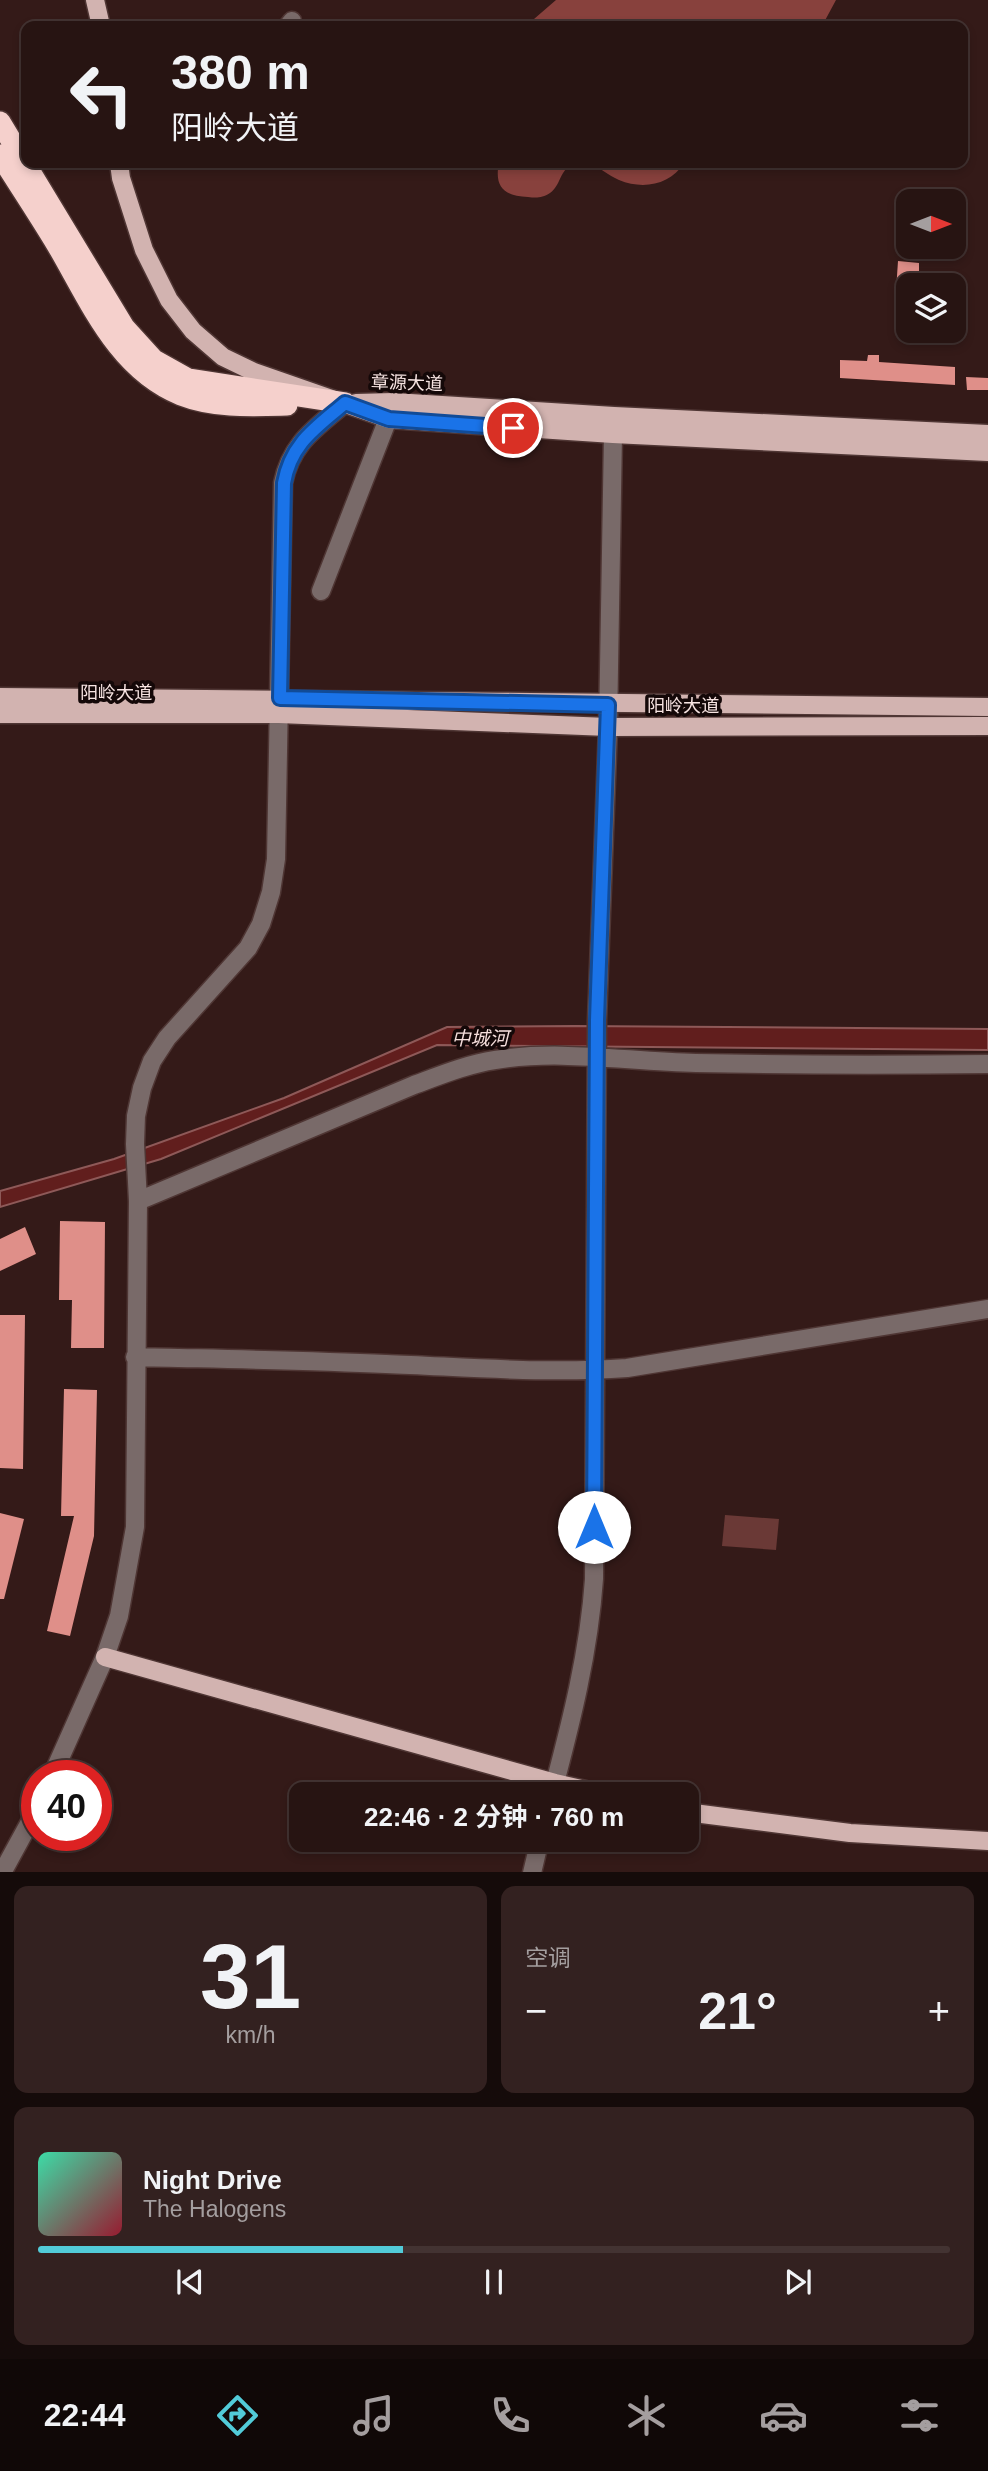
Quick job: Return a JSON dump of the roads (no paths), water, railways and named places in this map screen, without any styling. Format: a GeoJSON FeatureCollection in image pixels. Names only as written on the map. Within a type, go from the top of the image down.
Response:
{"type":"FeatureCollection","features":[{"type":"Feature","properties":{"kind":"highway"},"geometry":{"type":"LineString","coordinates":[[0,122],[21,157]]}},
{"type":"Feature","properties":{"kind":"highway"},"geometry":{"type":"LineString","coordinates":[[0,155],[108,335],[142,372],[181,395],[232,406],[345,403]]}},
{"type":"Feature","properties":{"kind":"highway"},"geometry":{"type":"LineString","coordinates":[[28,168],[124,327],[154,360],[188,379],[345,403]]}},
{"type":"Feature","properties":{"kind":"main road"},"geometry":{"type":"LineString","coordinates":[[95,0],[100,21]]}},
{"type":"Feature","properties":{"kind":"main road"},"geometry":{"type":"LineString","coordinates":[[120,168],[144,250],[169,300],[193,331],[223,357],[254,372],[345,403]]}},
{"type":"Feature","properties":{"kind":"main road","name":"章源大道"},"geometry":{"type":"LineString","coordinates":[[345,403],[394,402],[614,416],[988,434]]}},
{"type":"Feature","properties":{"kind":"main road","name":"章源大道"},"geometry":{"type":"LineString","coordinates":[[345,403],[389,419],[613,434],[988,452]]}},
{"type":"Feature","properties":{"kind":"main road","name":"阳岭大道"},"geometry":{"type":"LineString","coordinates":[[0,697],[279,706],[608,727],[988,726]]}},
{"type":"Feature","properties":{"kind":"main road","name":"阳岭大道"},"geometry":{"type":"LineString","coordinates":[[0,714],[279,706],[988,707]]}},
{"type":"Feature","properties":{"kind":"main road"},"geometry":{"type":"LineString","coordinates":[[105,1657],[533,1782]]}},
{"type":"Feature","properties":{"kind":"main road"},"geometry":{"type":"LineString","coordinates":[[699,1814],[850,1833],[988,1841]]}},
{"type":"Feature","properties":{"kind":"street"},"geometry":{"type":"LineString","coordinates":[[321,592],[394,402]]}},
{"type":"Feature","properties":{"kind":"street"},"geometry":{"type":"LineString","coordinates":[[59,1760],[105,1657],[119,1616],[135,1527],[138,1201],[135,1144],[140,1097],[152,1061],[167,1038],[242,955],[261,923],[271,892],[276,859],[286,468],[308,433],[345,403]]}},
{"type":"Feature","properties":{"kind":"street"},"geometry":{"type":"LineString","coordinates":[[555,1782],[581,1676],[591,1623],[594,1579],[597,1020],[608,727],[613,434]]}},
{"type":"Feature","properties":{"kind":"street"},"geometry":{"type":"LineString","coordinates":[[138,1201],[449,1072],[494,1060],[539,1056],[597,1056],[701,1063],[988,1064]]}},
{"type":"Feature","properties":{"kind":"street"},"geometry":{"type":"LineString","coordinates":[[135,1357],[550,1372],[594,1370],[627,1368],[988,1308]]}},
{"type":"Feature","properties":{"kind":"street"},"geometry":{"type":"LineString","coordinates":[[2,1872],[21,1838]]}},
{"type":"Feature","properties":{"kind":"street"},"geometry":{"type":"LineString","coordinates":[[532,1872],[537,1852]]}},
{"type":"Feature","properties":{"kind":"water","name":"中城河"},"geometry":{"type":"Polygon","coordinates":[[[447,1027],[988,1029],[988,1050],[437,1045],[161,1159],[0,1207],[0,1191],[114,1159],[284,1098],[447,1027]]]}}]}
